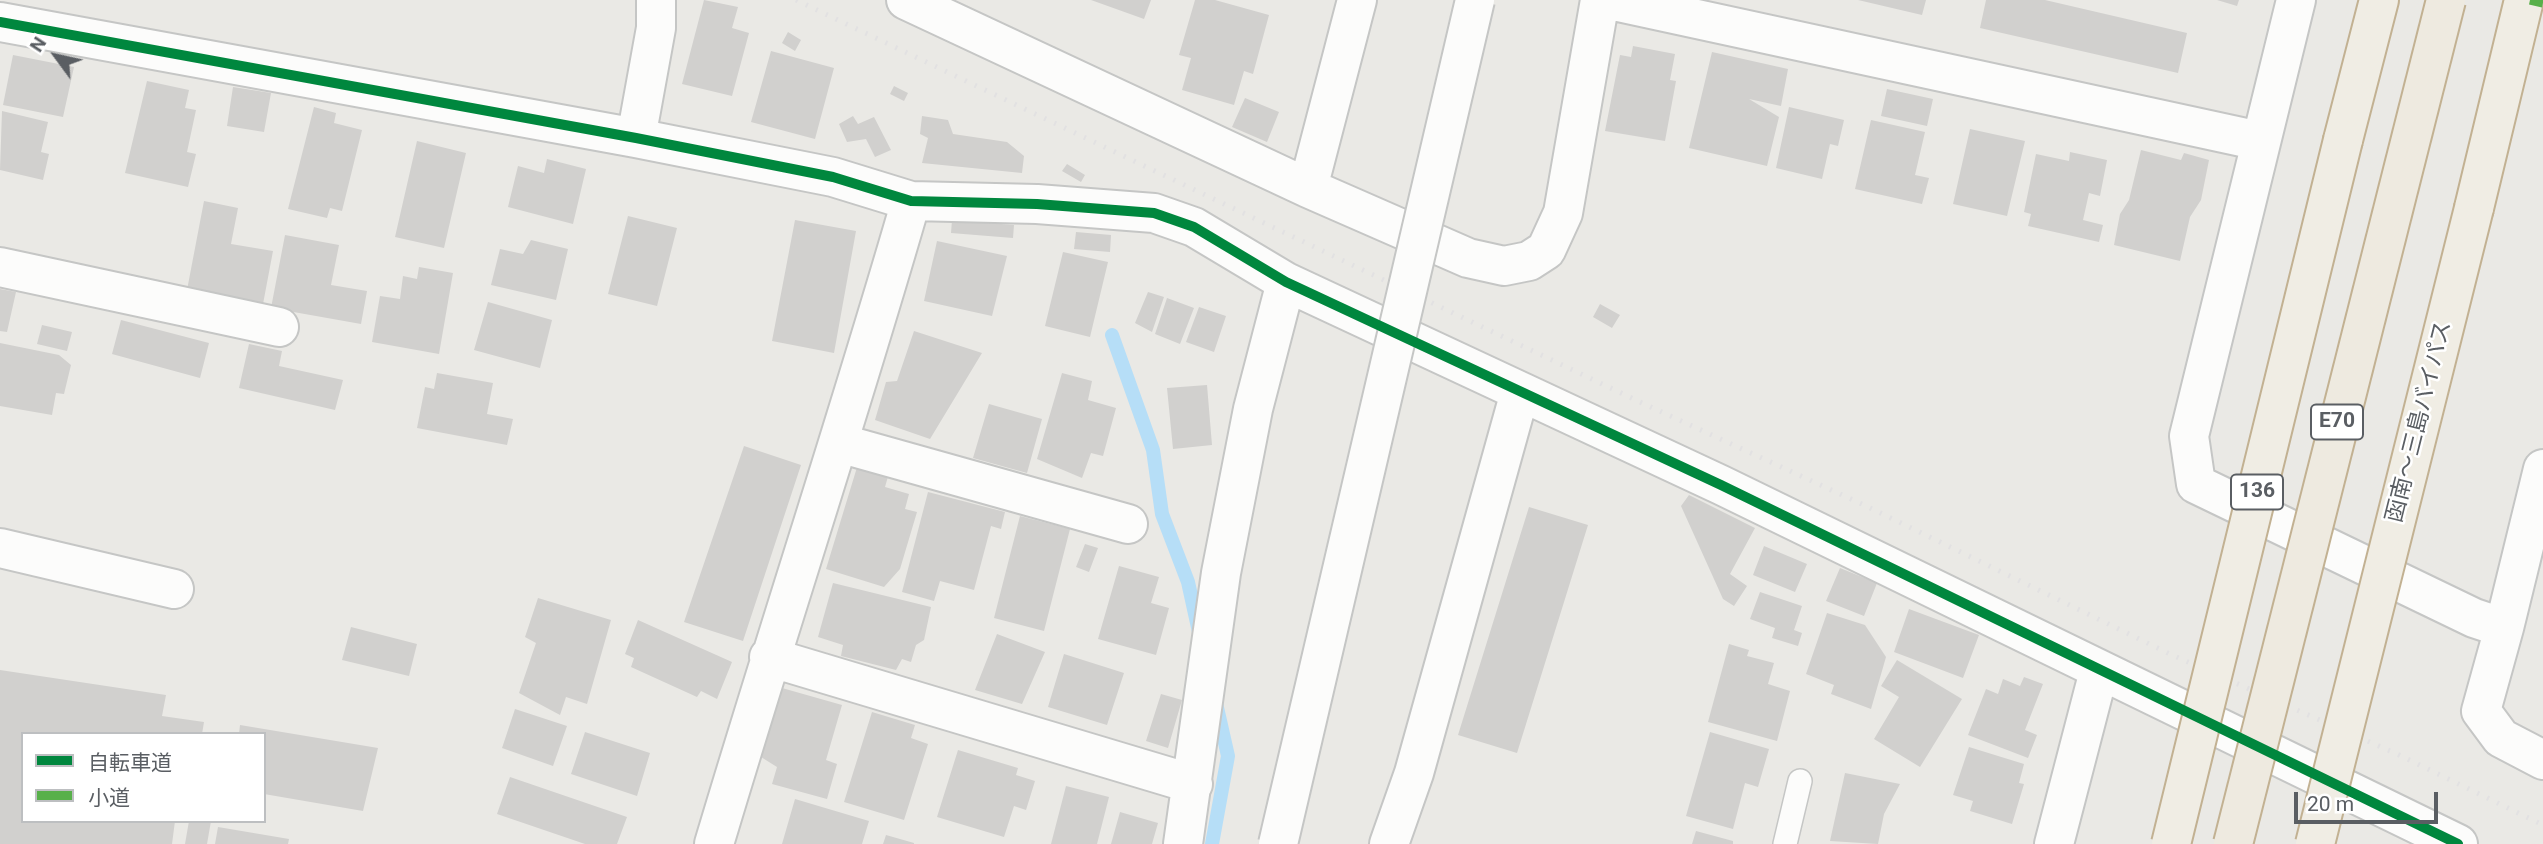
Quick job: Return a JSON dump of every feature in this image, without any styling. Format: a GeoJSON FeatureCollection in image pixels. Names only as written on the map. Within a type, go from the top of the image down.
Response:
{"type":"FeatureCollection","features":[{"type":"Feature","properties":{"kind":"highway","name":"136"},"geometry":{"type":"LineString","coordinates":[[2171,844],[2379,0]]}},
{"type":"Feature","properties":{"kind":"highway","name":"E70"},"geometry":{"type":"LineString","coordinates":[[2233,844],[2446,0]]}},
{"type":"Feature","properties":{"kind":"highway","name":"函南～三島バイパス"},"geometry":{"type":"LineString","coordinates":[[2315,844],[2524,0]]}},
{"type":"Feature","properties":{"kind":"street"},"geometry":{"type":"LineString","coordinates":[[636,138],[656,28],[656,0]]}},
{"type":"Feature","properties":{"kind":"street"},"geometry":{"type":"LineString","coordinates":[[906,0],[1308,188],[1468,258],[1504,266],[1529,261],[1546,250],[1563,214],[1600,0]]}},
{"type":"Feature","properties":{"kind":"street"},"geometry":{"type":"LineString","coordinates":[[1308,188],[1357,0]]}},
{"type":"Feature","properties":{"kind":"street"},"geometry":{"type":"LineString","coordinates":[[1278,844],[1475,0]]}},
{"type":"Feature","properties":{"kind":"street"},"geometry":{"type":"LineString","coordinates":[[1609,0],[2260,141]]}},
{"type":"Feature","properties":{"kind":"street"},"geometry":{"type":"LineString","coordinates":[[2296,0],[2189,436],[2196,484],[2474,618],[2504,628]]}},
{"type":"Feature","properties":{"kind":"street"},"geometry":{"type":"LineString","coordinates":[[0,22],[636,138],[833,177],[911,201],[1037,204],[1154,214],[1194,227],[1286,282],[1721,485],[2442,841]]}},
{"type":"Feature","properties":{"kind":"street"},"geometry":{"type":"LineString","coordinates":[[714,844],[769,657],[839,443],[911,201]]}},
{"type":"Feature","properties":{"kind":"street"},"geometry":{"type":"LineString","coordinates":[[0,267],[279,327]]}},
{"type":"Feature","properties":{"kind":"street"},"geometry":{"type":"LineString","coordinates":[[1184,844],[1221,573],[1252,409],[1286,282]]}},
{"type":"Feature","properties":{"kind":"street"},"geometry":{"type":"LineString","coordinates":[[1389,844],[1414,773],[1520,393]]}},
{"type":"Feature","properties":{"kind":"street"},"geometry":{"type":"LineString","coordinates":[[839,443],[1128,524]]}},
{"type":"Feature","properties":{"kind":"street"},"geometry":{"type":"LineString","coordinates":[[2543,469],[2481,711],[2501,738],[2543,760]]}},
{"type":"Feature","properties":{"kind":"street"},"geometry":{"type":"LineString","coordinates":[[0,548],[174,589]]}},
{"type":"Feature","properties":{"kind":"street"},"geometry":{"type":"LineString","coordinates":[[769,657],[1194,784]]}},
{"type":"Feature","properties":{"kind":"street"},"geometry":{"type":"LineString","coordinates":[[2054,844],[2099,671]]}},
{"type":"Feature","properties":{"kind":"lane"},"geometry":{"type":"LineString","coordinates":[[1785,844],[1800,781]]}},
{"type":"Feature","properties":{"kind":"building"},"geometry":{"type":"Polygon","coordinates":[[[704,0],[738,7],[732,28],[749,33],[732,96],[682,84],[704,0]]]}},
{"type":"Feature","properties":{"kind":"building"},"geometry":{"type":"Polygon","coordinates":[[[1091,0],[1151,0],[1144,19],[1091,0]]]}},
{"type":"Feature","properties":{"kind":"building"},"geometry":{"type":"Polygon","coordinates":[[[1195,0],[1215,0],[1269,15],[1253,74],[1244,71],[1234,105],[1182,90],[1191,58],[1179,55],[1195,0]]]}},
{"type":"Feature","properties":{"kind":"building"},"geometry":{"type":"Polygon","coordinates":[[[1858,0],[1926,0],[1922,15],[1858,0]]]}},
{"type":"Feature","properties":{"kind":"building"},"geometry":{"type":"Polygon","coordinates":[[[1986,0],[2045,0],[2187,33],[2178,73],[1980,28],[1986,0]]]}},
{"type":"Feature","properties":{"kind":"building"},"geometry":{"type":"Polygon","coordinates":[[[2217,0],[2239,0],[2237,6],[2217,0]]]}},
{"type":"Feature","properties":{"kind":"building"},"geometry":{"type":"Polygon","coordinates":[[[788,32],[801,40],[795,51],[782,43],[788,32]]]}},
{"type":"Feature","properties":{"kind":"building"},"geometry":{"type":"Polygon","coordinates":[[[1633,46],[1675,54],[1670,80],[1676,81],[1665,141],[1605,131],[1620,55],[1631,57],[1633,46]]]}},
{"type":"Feature","properties":{"kind":"building"},"geometry":{"type":"Polygon","coordinates":[[[771,51],[834,68],[815,139],[751,122],[771,51]]]}},
{"type":"Feature","properties":{"kind":"building"},"geometry":{"type":"Polygon","coordinates":[[[1712,52],[1788,69],[1781,106],[1749,99],[1779,117],[1767,166],[1689,148],[1712,52]]]}},
{"type":"Feature","properties":{"kind":"building"},"geometry":{"type":"Polygon","coordinates":[[[13,55],[74,67],[63,117],[3,105],[13,55]]]}},
{"type":"Feature","properties":{"kind":"building"},"geometry":{"type":"Polygon","coordinates":[[[147,81],[189,90],[185,108],[196,110],[187,152],[196,154],[188,187],[125,173],[147,81]]]}},
{"type":"Feature","properties":{"kind":"building"},"geometry":{"type":"Polygon","coordinates":[[[894,86],[908,93],[904,101],[890,94],[894,86]]]}},
{"type":"Feature","properties":{"kind":"building"},"geometry":{"type":"Polygon","coordinates":[[[233,87],[271,93],[264,132],[227,126],[233,87]]]}},
{"type":"Feature","properties":{"kind":"building"},"geometry":{"type":"Polygon","coordinates":[[[1887,89],[1933,99],[1927,126],[1881,116],[1887,89]]]}},
{"type":"Feature","properties":{"kind":"building"},"geometry":{"type":"Polygon","coordinates":[[[1245,98],[1279,112],[1267,142],[1232,127],[1245,98]]]}},
{"type":"Feature","properties":{"kind":"building"},"geometry":{"type":"Polygon","coordinates":[[[314,107],[336,113],[334,123],[362,130],[342,211],[330,208],[327,218],[288,209],[314,107]]]}},
{"type":"Feature","properties":{"kind":"building"},"geometry":{"type":"Polygon","coordinates":[[[1789,107],[1844,120],[1838,146],[1830,144],[1822,179],[1776,168],[1789,107]]]}},
{"type":"Feature","properties":{"kind":"building"},"geometry":{"type":"Polygon","coordinates":[[[2,111],[48,122],[41,152],[49,154],[43,180],[0,170],[2,111]]]}},
{"type":"Feature","properties":{"kind":"building"},"geometry":{"type":"Polygon","coordinates":[[[853,116],[858,124],[874,117],[891,150],[875,157],[866,139],[847,142],[839,124],[853,116]]]}},
{"type":"Feature","properties":{"kind":"building"},"geometry":{"type":"Polygon","coordinates":[[[922,116],[948,120],[953,134],[1007,142],[1024,156],[1022,173],[922,163],[928,138],[920,134],[922,116]]]}},
{"type":"Feature","properties":{"kind":"building"},"geometry":{"type":"Polygon","coordinates":[[[1871,120],[1925,132],[1915,175],[1929,178],[1922,204],[1855,189],[1871,120]]]}},
{"type":"Feature","properties":{"kind":"building"},"geometry":{"type":"Polygon","coordinates":[[[1970,129],[2025,141],[2007,216],[1953,204],[1970,129]]]}},
{"type":"Feature","properties":{"kind":"building"},"geometry":{"type":"Polygon","coordinates":[[[417,141],[466,153],[444,248],[395,237],[417,141]]]}},
{"type":"Feature","properties":{"kind":"building"},"geometry":{"type":"Polygon","coordinates":[[[2141,150],[2181,160],[2184,153],[2209,160],[2201,200],[2190,217],[2180,261],[2114,245],[2120,214],[2129,200],[2141,150]]]}},
{"type":"Feature","properties":{"kind":"building"},"geometry":{"type":"Polygon","coordinates":[[[2070,152],[2107,160],[2100,196],[2089,193],[2083,220],[2103,225],[2099,242],[2028,226],[2031,214],[2024,212],[2036,154],[2069,161],[2070,152]]]}},
{"type":"Feature","properties":{"kind":"building"},"geometry":{"type":"Polygon","coordinates":[[[547,159],[586,169],[573,224],[508,207],[518,166],[544,173],[547,159]]]}},
{"type":"Feature","properties":{"kind":"building"},"geometry":{"type":"Polygon","coordinates":[[[1067,164],[1085,175],[1081,182],[1062,171],[1067,164]]]}},
{"type":"Feature","properties":{"kind":"building"},"geometry":{"type":"Polygon","coordinates":[[[204,201],[238,208],[231,244],[273,251],[263,304],[187,290],[204,201]]]}},
{"type":"Feature","properties":{"kind":"building"},"geometry":{"type":"Polygon","coordinates":[[[628,216],[677,228],[657,306],[608,294],[628,216]]]}},
{"type":"Feature","properties":{"kind":"building"},"geometry":{"type":"Polygon","coordinates":[[[795,220],[856,231],[834,353],[772,341],[795,220]]]}},
{"type":"Feature","properties":{"kind":"building"},"geometry":{"type":"Polygon","coordinates":[[[952,220],[1014,225],[1013,238],[951,233],[952,220]]]}},
{"type":"Feature","properties":{"kind":"building"},"geometry":{"type":"Polygon","coordinates":[[[1076,232],[1111,235],[1110,252],[1074,249],[1076,232]]]}},
{"type":"Feature","properties":{"kind":"building"},"geometry":{"type":"Polygon","coordinates":[[[285,235],[339,245],[331,285],[367,291],[361,324],[271,308],[285,235]]]}},
{"type":"Feature","properties":{"kind":"building"},"geometry":{"type":"Polygon","coordinates":[[[531,240],[568,249],[556,300],[491,285],[500,249],[523,254],[531,240]]]}},
{"type":"Feature","properties":{"kind":"building"},"geometry":{"type":"Polygon","coordinates":[[[937,241],[1007,256],[992,316],[924,301],[937,241]]]}},
{"type":"Feature","properties":{"kind":"building"},"geometry":{"type":"Polygon","coordinates":[[[1063,252],[1108,262],[1090,337],[1045,326],[1063,252]]]}},
{"type":"Feature","properties":{"kind":"building"},"geometry":{"type":"Polygon","coordinates":[[[419,267],[453,273],[439,354],[372,342],[380,296],[400,299],[403,276],[417,279],[419,267]]]}},
{"type":"Feature","properties":{"kind":"building"},"geometry":{"type":"Polygon","coordinates":[[[0,289],[16,292],[7,332],[0,331],[0,289]]]}},
{"type":"Feature","properties":{"kind":"building"},"geometry":{"type":"Polygon","coordinates":[[[1148,292],[1164,297],[1152,332],[1135,323],[1148,292]]]}},
{"type":"Feature","properties":{"kind":"building"},"geometry":{"type":"Polygon","coordinates":[[[1167,298],[1194,308],[1180,344],[1155,334],[1167,298]]]}},
{"type":"Feature","properties":{"kind":"building"},"geometry":{"type":"Polygon","coordinates":[[[488,302],[552,320],[540,368],[474,350],[488,302]]]}},
{"type":"Feature","properties":{"kind":"building"},"geometry":{"type":"Polygon","coordinates":[[[1600,304],[1620,315],[1612,328],[1593,317],[1600,304]]]}},
{"type":"Feature","properties":{"kind":"building"},"geometry":{"type":"Polygon","coordinates":[[[1199,307],[1226,316],[1214,352],[1186,342],[1199,307]]]}},
{"type":"Feature","properties":{"kind":"building"},"geometry":{"type":"Polygon","coordinates":[[[121,320],[209,343],[200,378],[112,354],[121,320]]]}},
{"type":"Feature","properties":{"kind":"building"},"geometry":{"type":"Polygon","coordinates":[[[42,325],[72,332],[67,351],[37,344],[42,325]]]}},
{"type":"Feature","properties":{"kind":"building"},"geometry":{"type":"Polygon","coordinates":[[[914,331],[982,353],[930,439],[875,420],[886,382],[897,381],[914,331]]]}},
{"type":"Feature","properties":{"kind":"building"},"geometry":{"type":"Polygon","coordinates":[[[0,343],[59,355],[71,365],[64,394],[56,393],[52,415],[0,406],[0,343]]]}},
{"type":"Feature","properties":{"kind":"building"},"geometry":{"type":"Polygon","coordinates":[[[249,344],[282,351],[279,366],[343,380],[335,410],[239,388],[249,344]]]}},
{"type":"Feature","properties":{"kind":"building"},"geometry":{"type":"Polygon","coordinates":[[[437,373],[493,383],[487,414],[513,419],[507,445],[417,428],[425,387],[434,389],[437,373]]]}},
{"type":"Feature","properties":{"kind":"building"},"geometry":{"type":"Polygon","coordinates":[[[1062,373],[1092,381],[1088,400],[1116,408],[1103,456],[1091,453],[1082,478],[1037,459],[1062,373]]]}},
{"type":"Feature","properties":{"kind":"building"},"geometry":{"type":"Polygon","coordinates":[[[1207,385],[1212,445],[1173,449],[1167,388],[1207,385]]]}},
{"type":"Feature","properties":{"kind":"building"},"geometry":{"type":"Polygon","coordinates":[[[989,404],[1042,419],[1027,473],[973,458],[989,404]]]}},
{"type":"Feature","properties":{"kind":"building"},"geometry":{"type":"Polygon","coordinates":[[[744,446],[801,465],[743,641],[684,622],[744,446]]]}},
{"type":"Feature","properties":{"kind":"building"},"geometry":{"type":"Polygon","coordinates":[[[858,464],[889,473],[885,487],[909,494],[905,509],[917,512],[900,569],[884,587],[826,569],[858,464]]]}},
{"type":"Feature","properties":{"kind":"building"},"geometry":{"type":"Polygon","coordinates":[[[928,492],[1005,512],[1001,529],[991,526],[974,590],[940,581],[934,601],[902,592],[928,492]]]}},
{"type":"Feature","properties":{"kind":"building"},"geometry":{"type":"Polygon","coordinates":[[[1689,495],[1755,528],[1730,574],[1747,586],[1734,606],[1723,599],[1681,506],[1689,495]]]}},
{"type":"Feature","properties":{"kind":"building"},"geometry":{"type":"Polygon","coordinates":[[[1529,507],[1588,525],[1517,753],[1458,735],[1529,507]]]}},
{"type":"Feature","properties":{"kind":"building"},"geometry":{"type":"Polygon","coordinates":[[[1020,516],[1070,529],[1044,631],[994,618],[1020,516]]]}},
{"type":"Feature","properties":{"kind":"building"},"geometry":{"type":"Polygon","coordinates":[[[1085,544],[1098,548],[1089,572],[1076,567],[1085,544]]]}},
{"type":"Feature","properties":{"kind":"building"},"geometry":{"type":"Polygon","coordinates":[[[1764,546],[1807,564],[1795,592],[1753,575],[1764,546]]]}},
{"type":"Feature","properties":{"kind":"building"},"geometry":{"type":"Polygon","coordinates":[[[1119,566],[1159,577],[1151,603],[1169,608],[1156,655],[1098,639],[1119,566]]]}},
{"type":"Feature","properties":{"kind":"building"},"geometry":{"type":"Polygon","coordinates":[[[1840,568],[1877,583],[1864,616],[1826,601],[1840,568]]]}},
{"type":"Feature","properties":{"kind":"building"},"geometry":{"type":"Polygon","coordinates":[[[833,583],[931,607],[924,640],[916,645],[911,662],[902,659],[896,670],[841,656],[843,645],[818,637],[833,583]]]}},
{"type":"Feature","properties":{"kind":"building"},"geometry":{"type":"Polygon","coordinates":[[[1760,592],[1802,606],[1794,630],[1802,633],[1798,646],[1772,638],[1775,628],[1750,619],[1760,592]]]}},
{"type":"Feature","properties":{"kind":"building"},"geometry":{"type":"Polygon","coordinates":[[[538,598],[611,620],[587,704],[566,697],[560,715],[519,693],[536,643],[525,637],[538,598]]]}},
{"type":"Feature","properties":{"kind":"building"},"geometry":{"type":"Polygon","coordinates":[[[1909,609],[1979,635],[1963,678],[1894,652],[1909,609]]]}},
{"type":"Feature","properties":{"kind":"building"},"geometry":{"type":"Polygon","coordinates":[[[1827,613],[1865,625],[1886,657],[1871,709],[1831,694],[1834,685],[1806,674],[1827,613]]]}},
{"type":"Feature","properties":{"kind":"building"},"geometry":{"type":"Polygon","coordinates":[[[638,620],[732,662],[717,699],[701,691],[697,697],[631,667],[634,658],[625,654],[638,620]]]}},
{"type":"Feature","properties":{"kind":"building"},"geometry":{"type":"Polygon","coordinates":[[[351,627],[417,644],[409,676],[342,660],[351,627]]]}},
{"type":"Feature","properties":{"kind":"building"},"geometry":{"type":"Polygon","coordinates":[[[997,634],[1045,652],[1022,704],[975,690],[997,634]]]}},
{"type":"Feature","properties":{"kind":"building"},"geometry":{"type":"Polygon","coordinates":[[[1729,644],[1749,650],[1747,656],[1774,663],[1768,684],[1790,691],[1777,741],[1708,722],[1729,644]]]}},
{"type":"Feature","properties":{"kind":"building"},"geometry":{"type":"Polygon","coordinates":[[[1064,654],[1124,673],[1107,725],[1048,707],[1064,654]]]}},
{"type":"Feature","properties":{"kind":"building"},"geometry":{"type":"Polygon","coordinates":[[[1897,660],[1962,699],[1920,767],[1874,739],[1899,697],[1881,686],[1897,660]]]}},
{"type":"Feature","properties":{"kind":"building"},"geometry":{"type":"Polygon","coordinates":[[[0,670],[166,695],[162,716],[204,722],[202,732],[21,732],[21,823],[175,823],[172,844],[0,844],[0,670]]]}},
{"type":"Feature","properties":{"kind":"building"},"geometry":{"type":"Polygon","coordinates":[[[2024,677],[2043,684],[2025,730],[2037,735],[2028,758],[1968,735],[1986,689],[1998,694],[2003,679],[2020,686],[2024,677]]]}},
{"type":"Feature","properties":{"kind":"building"},"geometry":{"type":"Polygon","coordinates":[[[782,688],[842,705],[826,760],[837,764],[827,799],[772,784],[777,767],[761,757],[782,688]]]}},
{"type":"Feature","properties":{"kind":"building"},"geometry":{"type":"Polygon","coordinates":[[[1161,694],[1182,700],[1168,748],[1146,741],[1161,694]]]}},
{"type":"Feature","properties":{"kind":"building"},"geometry":{"type":"Polygon","coordinates":[[[515,709],[567,726],[553,766],[502,748],[515,709]]]}},
{"type":"Feature","properties":{"kind":"building"},"geometry":{"type":"Polygon","coordinates":[[[872,712],[915,725],[911,738],[928,744],[904,820],[844,802],[872,712]]]}},
{"type":"Feature","properties":{"kind":"building"},"geometry":{"type":"Polygon","coordinates":[[[240,725],[378,748],[363,811],[266,794],[266,732],[239,732],[240,725]]]}},
{"type":"Feature","properties":{"kind":"building"},"geometry":{"type":"Polygon","coordinates":[[[585,732],[650,753],[637,796],[571,774],[585,732]]]}},
{"type":"Feature","properties":{"kind":"building"},"geometry":{"type":"Polygon","coordinates":[[[1710,732],[1769,749],[1758,787],[1745,783],[1733,829],[1686,816],[1710,732]]]}},
{"type":"Feature","properties":{"kind":"building"},"geometry":{"type":"Polygon","coordinates":[[[1969,747],[2024,764],[2019,783],[2024,784],[2012,824],[1970,811],[1973,801],[1953,795],[1969,747]]]}},
{"type":"Feature","properties":{"kind":"building"},"geometry":{"type":"Polygon","coordinates":[[[958,750],[1018,768],[1016,775],[1035,781],[1026,810],[1014,806],[1004,837],[937,817],[958,750]]]}},
{"type":"Feature","properties":{"kind":"building"},"geometry":{"type":"Polygon","coordinates":[[[1845,773],[1900,784],[1884,814],[1878,844],[1830,841],[1845,773]]]}},
{"type":"Feature","properties":{"kind":"building"},"geometry":{"type":"Polygon","coordinates":[[[510,777],[627,817],[617,844],[585,844],[497,814],[510,777]]]}},
{"type":"Feature","properties":{"kind":"building"},"geometry":{"type":"Polygon","coordinates":[[[1066,786],[1109,797],[1097,844],[1051,844],[1066,786]]]}},
{"type":"Feature","properties":{"kind":"building"},"geometry":{"type":"Polygon","coordinates":[[[795,799],[869,821],[862,844],[782,844],[795,799]]]}},
{"type":"Feature","properties":{"kind":"building"},"geometry":{"type":"Polygon","coordinates":[[[1120,812],[1158,823],[1152,844],[1111,844],[1120,812]]]}},
{"type":"Feature","properties":{"kind":"building"},"geometry":{"type":"Polygon","coordinates":[[[189,823],[211,823],[207,844],[185,844],[189,823]]]}},
{"type":"Feature","properties":{"kind":"building"},"geometry":{"type":"Polygon","coordinates":[[[218,827],[289,839],[288,844],[215,844],[218,827]]]}},
{"type":"Feature","properties":{"kind":"building"},"geometry":{"type":"Polygon","coordinates":[[[1696,831],[1733,841],[1733,844],[1692,844],[1696,831]]]}},
{"type":"Feature","properties":{"kind":"building"},"geometry":{"type":"Polygon","coordinates":[[[886,835],[914,843],[914,844],[883,844],[886,835]]]}},
{"type":"Feature","properties":{"kind":"waterway"},"geometry":{"type":"LineString","coordinates":[[1112,335],[1153,450],[1162,514],[1188,582],[1199,632]]}},
{"type":"Feature","properties":{"kind":"waterway"},"geometry":{"type":"LineString","coordinates":[[1212,844],[1228,756],[1216,703]]}},
{"type":"Feature","properties":{"kind":"railway"},"geometry":{"type":"LineString","coordinates":[[796,0],[1640,402],[1864,505],[2172,655],[2397,754],[2543,825]]}},
{"type":"Feature","properties":{"kind":"marked path"},"geometry":{"type":"LineString","coordinates":[[2530,0],[2543,3]]}},
{"type":"Feature","properties":{"kind":"cycle path"},"geometry":{"type":"LineString","coordinates":[[0,22],[636,138],[833,177],[911,201],[1037,204],[1154,213],[1194,227],[1286,282],[1721,485],[2458,844]]}}]}
